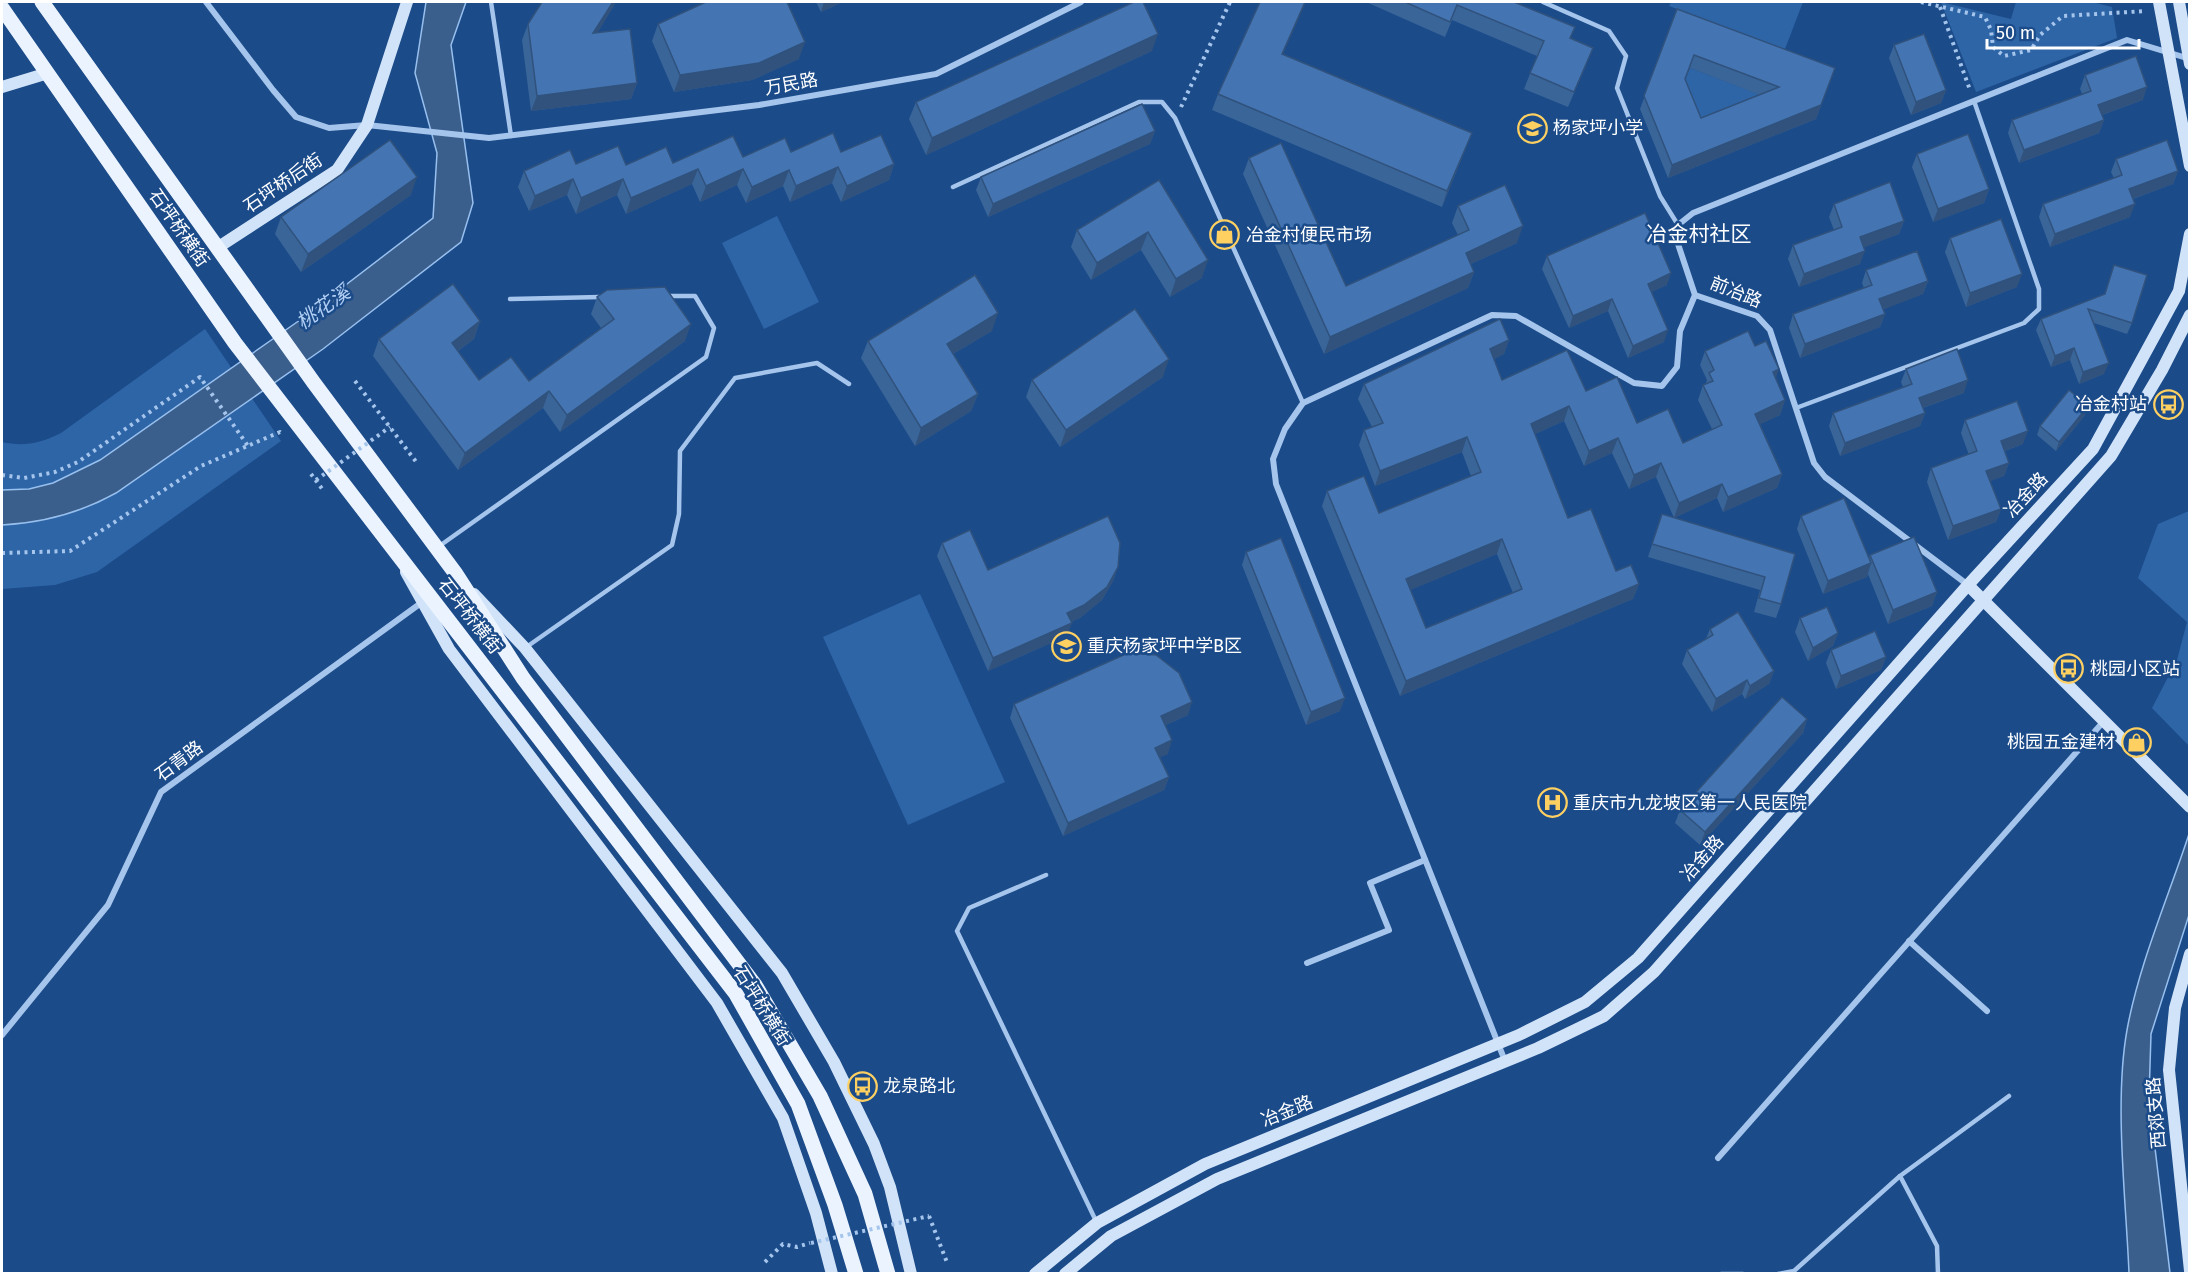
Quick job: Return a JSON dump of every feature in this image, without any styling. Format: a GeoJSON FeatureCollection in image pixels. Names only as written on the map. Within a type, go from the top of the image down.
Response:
{"type":"FeatureCollection","features":[{"type":"Feature","properties":{"kind":"main road","name":"石坪桥横街"},"geometry":{"type":"LineString","coordinates":[[42,2],[314,384],[456,574],[523,678],[754,986],[825,1107],[865,1194],[888,1274]]}},
{"type":"Feature","properties":{"kind":"main road","name":"石坪桥后街"},"geometry":{"type":"LineString","coordinates":[[217,248],[337,170],[372,126],[407,2]]}},
{"type":"Feature","properties":{"kind":"main road"},"geometry":{"type":"LineString","coordinates":[[2179,2],[2189,60]]}},
{"type":"Feature","properties":{"kind":"main road"},"geometry":{"type":"LineString","coordinates":[[2159,6],[2190,166]]}},
{"type":"Feature","properties":{"kind":"main road","name":"石坪桥横街"},"geometry":{"type":"LineString","coordinates":[[2,8],[236,343],[736,994],[798,1104],[835,1205],[856,1274]]}},
{"type":"Feature","properties":{"kind":"main road"},"geometry":{"type":"LineString","coordinates":[[2,87],[48,73]]}},
{"type":"Feature","properties":{"kind":"main road","name":"冶金路"},"geometry":{"type":"LineString","coordinates":[[1035,1274],[1097,1223],[1205,1164],[1498,1044],[1585,1002],[1638,958],[1968,585],[2093,449],[2179,291],[2190,234]]}},
{"type":"Feature","properties":{"kind":"main road","name":"冶金路"},"geometry":{"type":"LineString","coordinates":[[1065,1274],[1111,1236],[1217,1179],[1506,1061],[1604,1016],[1654,972],[2111,456],[2162,370],[2190,315]]}},
{"type":"Feature","properties":{"kind":"main road"},"geometry":{"type":"LineString","coordinates":[[396,552],[421,603],[449,649],[717,1003],[783,1118],[816,1213],[832,1274]]}},
{"type":"Feature","properties":{"kind":"main road"},"geometry":{"type":"LineString","coordinates":[[456,574],[525,648],[782,973],[839,1072],[874,1144],[890,1187],[911,1274]]}},
{"type":"Feature","properties":{"kind":"main road","name":"前冶路"},"geometry":{"type":"LineString","coordinates":[[1968,585],[2190,807]]}},
{"type":"Feature","properties":{"kind":"main road","name":"西郊支路"},"geometry":{"type":"LineString","coordinates":[[2190,954],[2175,1008],[2169,1070],[2190,1271]]}},
{"type":"Feature","properties":{"kind":"street","name":"万民路"},"geometry":{"type":"LineString","coordinates":[[206,2],[296,117],[329,128],[372,126],[489,138],[759,105],[936,74],[1081,2]]}},
{"type":"Feature","properties":{"kind":"street"},"geometry":{"type":"LineString","coordinates":[[1678,225],[1694,213],[2127,40],[2189,60]]}},
{"type":"Feature","properties":{"kind":"street","name":"前冶路"},"geometry":{"type":"LineString","coordinates":[[1678,225],[1677,241],[1695,295],[1757,316],[1770,330],[1814,463],[1825,477],[1968,585]]}},
{"type":"Feature","properties":{"kind":"street"},"geometry":{"type":"LineString","coordinates":[[1506,1061],[1276,484],[1273,459],[1285,429],[1303,403],[1492,315],[1516,316],[1634,383],[1662,386],[1677,367],[1680,331],[1695,295]]}},
{"type":"Feature","properties":{"kind":"street","name":"石青路"},"geometry":{"type":"LineString","coordinates":[[2,1035],[108,904],[161,792],[421,603]]}},
{"type":"Feature","properties":{"kind":"street"},"geometry":{"type":"LineString","coordinates":[[1718,1158],[2104,721]]}},
{"type":"Feature","properties":{"kind":"street"},"geometry":{"type":"LineString","coordinates":[[1307,963],[1389,930],[1370,883],[1425,860]]}},
{"type":"Feature","properties":{"kind":"street"},"geometry":{"type":"LineString","coordinates":[[1909,941],[1987,1011]]}},
{"type":"Feature","properties":{"kind":"lane"},"geometry":{"type":"LineString","coordinates":[[491,2],[511,135]]}},
{"type":"Feature","properties":{"kind":"lane"},"geometry":{"type":"LineString","coordinates":[[1543,2],[1609,31],[1626,56],[1617,88],[1660,196],[1678,225]]}},
{"type":"Feature","properties":{"kind":"lane"},"geometry":{"type":"LineString","coordinates":[[1796,408],[2024,323],[2039,309],[2039,289],[1974,101]]}},
{"type":"Feature","properties":{"kind":"lane"},"geometry":{"type":"LineString","coordinates":[[953,187],[1139,102],[1162,102],[1175,118],[1303,403]]}},
{"type":"Feature","properties":{"kind":"lane"},"geometry":{"type":"LineString","coordinates":[[436,548],[706,357],[714,328],[695,296],[660,296]]}},
{"type":"Feature","properties":{"kind":"lane"},"geometry":{"type":"LineString","coordinates":[[510,299],[603,297]]}},
{"type":"Feature","properties":{"kind":"lane"},"geometry":{"type":"LineString","coordinates":[[525,648],[672,545],[679,514],[680,451],[735,378],[818,363],[849,384]]}},
{"type":"Feature","properties":{"kind":"lane"},"geometry":{"type":"LineString","coordinates":[[1046,875],[969,908],[957,931],[1097,1223]]}},
{"type":"Feature","properties":{"kind":"lane"},"geometry":{"type":"LineString","coordinates":[[1778,1274],[1794,1270],[1900,1176],[2009,1096]]}},
{"type":"Feature","properties":{"kind":"lane"},"geometry":{"type":"LineString","coordinates":[[1900,1176],[1937,1246],[1938,1274]]}},
{"type":"Feature","properties":{"kind":"lane"},"geometry":{"type":"LineString","coordinates":[[1721,1274],[1743,1274]]}},
{"type":"Feature","properties":{"kind":"path"},"geometry":{"type":"LineString","coordinates":[[1175,118],[1230,2]]}},
{"type":"Feature","properties":{"kind":"path"},"geometry":{"type":"LineString","coordinates":[[1921,2],[1985,17],[1991,30],[1994,47],[2004,56],[2031,50],[2040,35],[2063,16],[2159,6]]}},
{"type":"Feature","properties":{"kind":"path"},"geometry":{"type":"LineString","coordinates":[[1939,6],[1974,101]]}},
{"type":"Feature","properties":{"kind":"path"},"geometry":{"type":"LineString","coordinates":[[2,475],[24,478],[55,472],[78,462],[200,377],[248,446]]}},
{"type":"Feature","properties":{"kind":"path"},"geometry":{"type":"LineString","coordinates":[[354,381],[417,463]]}},
{"type":"Feature","properties":{"kind":"path"},"geometry":{"type":"LineString","coordinates":[[316,480],[390,427]]}},
{"type":"Feature","properties":{"kind":"path"},"geometry":{"type":"LineString","coordinates":[[2,553],[70,551],[201,466],[280,432]]}},
{"type":"Feature","properties":{"kind":"path"},"geometry":{"type":"LineString","coordinates":[[765,1262],[783,1244],[797,1246],[929,1216],[948,1265]]}},
{"type":"Feature","properties":{"kind":"shaded area"},"geometry":{"type":"Polygon","coordinates":[[[1671,2],[1803,2],[1785,49],[1669,6],[1671,2]]]}},
{"type":"Feature","properties":{"kind":"shaded area"},"geometry":{"type":"Polygon","coordinates":[[[1941,2],[2011,19],[2016,2],[2092,2],[2112,7],[2117,38],[1976,92],[1941,2]]]}},
{"type":"Feature","properties":{"kind":"shaded area"},"geometry":{"type":"Polygon","coordinates":[[[1690,68],[1774,100],[1696,131],[1680,92],[1690,68]]]}},
{"type":"Feature","properties":{"kind":"shaded area"},"geometry":{"type":"Polygon","coordinates":[[[777,216],[819,302],[764,329],[722,243],[777,216]]]}},
{"type":"Feature","properties":{"kind":"shaded area"},"geometry":{"type":"Polygon","coordinates":[[[205,329],[281,441],[97,572],[55,585],[2,589],[2,442],[32,443],[61,433],[205,329]]]}},
{"type":"Feature","properties":{"kind":"shaded area"},"geometry":{"type":"Polygon","coordinates":[[[2189,511],[2189,746],[2152,708],[2177,660],[2187,622],[2138,578],[2158,524],[2189,511]]]}},
{"type":"Feature","properties":{"kind":"shaded area"},"geometry":{"type":"Polygon","coordinates":[[[920,594],[1005,782],[908,825],[823,637],[920,594]]]}},
{"type":"Feature","properties":{"kind":"water","name":"桃花溪"},"geometry":{"type":"Polygon","coordinates":[[[426,2],[466,2],[451,45],[473,203],[461,242],[323,349],[116,493],[60,516],[2,525],[2,490],[29,489],[53,483],[100,460],[300,320],[433,218],[437,153],[415,73],[426,2]]]}},
{"type":"Feature","properties":{"kind":"water"},"geometry":{"type":"Polygon","coordinates":[[[2189,834],[2189,915],[2151,1034],[2149,1098],[2170,1273],[2129,1273],[2121,1119],[2123,1058],[2132,1005],[2146,956],[2189,834]]]}},
{"type":"Feature","properties":{"kind":"building"},"geometry":{"type":"Polygon","coordinates":[[[542,2],[613,2],[593,33],[630,29],[637,83],[537,96],[528,24],[542,2]]]}},
{"type":"Feature","properties":{"kind":"building"},"geometry":{"type":"Polygon","coordinates":[[[706,2],[787,2],[805,42],[759,63],[680,75],[658,24],[706,2]]]}},
{"type":"Feature","properties":{"kind":"building"},"geometry":{"type":"Polygon","coordinates":[[[1134,2],[1143,2],[1158,34],[932,138],[916,102],[1134,2]]]}},
{"type":"Feature","properties":{"kind":"building"},"geometry":{"type":"Polygon","coordinates":[[[1260,2],[1305,2],[1282,54],[1472,133],[1447,191],[1218,94],[1260,2]]]}},
{"type":"Feature","properties":{"kind":"building"},"geometry":{"type":"Polygon","coordinates":[[[1405,2],[1514,2],[1575,27],[1570,38],[1593,48],[1574,92],[1530,73],[1544,41],[1457,5],[1450,22],[1405,2]]]}},
{"type":"Feature","properties":{"kind":"building"},"geometry":{"type":"Polygon","coordinates":[[[1677,9],[1835,68],[1821,105],[1672,165],[1644,96],[1677,9]],[[1694,55],[1685,79],[1701,118],[1779,87],[1694,55]]]}},
{"type":"Feature","properties":{"kind":"building"},"geometry":{"type":"Polygon","coordinates":[[[1924,34],[1946,90],[1916,102],[1894,45],[1924,34]]]}},
{"type":"Feature","properties":{"kind":"building"},"geometry":{"type":"Polygon","coordinates":[[[2136,56],[2147,87],[2098,105],[2104,120],[2024,150],[2012,120],[2091,91],[2085,75],[2136,56]]]}},
{"type":"Feature","properties":{"kind":"building"},"geometry":{"type":"Polygon","coordinates":[[[1142,104],[1155,131],[993,204],[981,177],[1142,104]]]}},
{"type":"Feature","properties":{"kind":"building"},"geometry":{"type":"Polygon","coordinates":[[[833,133],[841,152],[881,135],[894,164],[847,186],[838,167],[796,186],[789,170],[752,187],[743,169],[706,186],[698,169],[631,198],[623,179],[581,198],[573,179],[535,196],[524,171],[570,150],[576,164],[618,146],[626,165],[666,147],[673,163],[733,136],[743,157],[785,138],[791,152],[833,133]]]}},
{"type":"Feature","properties":{"kind":"building"},"geometry":{"type":"Polygon","coordinates":[[[1968,134],[1989,189],[1938,209],[1917,154],[1968,134]]]}},
{"type":"Feature","properties":{"kind":"building"},"geometry":{"type":"Polygon","coordinates":[[[390,140],[417,177],[308,254],[281,217],[390,140]]]}},
{"type":"Feature","properties":{"kind":"building"},"geometry":{"type":"Polygon","coordinates":[[[2167,140],[2178,171],[2129,189],[2135,204],[2055,234],[2043,204],[2122,175],[2116,159],[2167,140]]]}},
{"type":"Feature","properties":{"kind":"building"},"geometry":{"type":"Polygon","coordinates":[[[1281,143],[1346,286],[1469,230],[1458,206],[1505,185],[1523,226],[1466,253],[1474,272],[1330,337],[1249,158],[1281,143]]]}},
{"type":"Feature","properties":{"kind":"building"},"geometry":{"type":"Polygon","coordinates":[[[1159,180],[1208,260],[1176,279],[1148,232],[1097,263],[1077,230],[1159,180]]]}},
{"type":"Feature","properties":{"kind":"building"},"geometry":{"type":"Polygon","coordinates":[[[1890,182],[1904,221],[1860,237],[1865,251],[1804,274],[1793,245],[1842,227],[1834,204],[1890,182]]]}},
{"type":"Feature","properties":{"kind":"building"},"geometry":{"type":"Polygon","coordinates":[[[1645,213],[1671,273],[1648,284],[1668,330],[1633,346],[1612,299],[1573,316],[1547,256],[1645,213]]]}},
{"type":"Feature","properties":{"kind":"building"},"geometry":{"type":"Polygon","coordinates":[[[2001,219],[2022,274],[1970,293],[1950,238],[2001,219]]]}},
{"type":"Feature","properties":{"kind":"building"},"geometry":{"type":"Polygon","coordinates":[[[1917,251],[1928,281],[1879,299],[1885,314],[1805,344],[1793,314],[1872,285],[1866,270],[1917,251]]]}},
{"type":"Feature","properties":{"kind":"building"},"geometry":{"type":"Polygon","coordinates":[[[2114,265],[2147,275],[2132,323],[2088,309],[2109,363],[2083,372],[2074,348],[2055,356],[2041,319],[2105,294],[2114,265]]]}},
{"type":"Feature","properties":{"kind":"building"},"geometry":{"type":"Polygon","coordinates":[[[975,275],[998,313],[947,344],[978,394],[921,428],[868,341],[975,275]]]}},
{"type":"Feature","properties":{"kind":"building"},"geometry":{"type":"Polygon","coordinates":[[[453,284],[480,321],[452,343],[479,380],[511,357],[529,381],[614,319],[597,297],[607,290],[665,287],[691,324],[567,415],[549,391],[465,453],[379,339],[453,284]]]}},
{"type":"Feature","properties":{"kind":"building"},"geometry":{"type":"Polygon","coordinates":[[[1135,309],[1169,359],[1066,430],[1032,380],[1135,309]]]}},
{"type":"Feature","properties":{"kind":"building"},"geometry":{"type":"Polygon","coordinates":[[[1500,319],[1509,340],[1490,349],[1502,380],[1567,350],[1586,391],[1617,377],[1637,423],[1668,409],[1683,443],[1722,425],[1703,385],[1713,381],[1709,373],[1714,370],[1705,351],[1748,331],[1755,346],[1766,341],[1779,369],[1773,372],[1785,400],[1755,414],[1782,474],[1728,497],[1722,484],[1679,503],[1661,463],[1634,475],[1618,438],[1589,451],[1569,406],[1531,424],[1568,518],[1591,509],[1616,571],[1631,565],[1639,584],[1406,681],[1327,491],[1364,476],[1379,513],[1481,472],[1467,437],[1380,471],[1364,430],[1383,423],[1364,384],[1500,319]],[[1502,539],[1406,579],[1426,628],[1522,589],[1502,539]]]}},
{"type":"Feature","properties":{"kind":"building"},"geometry":{"type":"Polygon","coordinates":[[[1957,349],[1968,380],[1919,398],[1925,413],[1845,443],[1833,413],[1912,384],[1906,369],[1957,349]]]}},
{"type":"Feature","properties":{"kind":"building"},"geometry":{"type":"Polygon","coordinates":[[[2069,390],[2088,406],[2059,442],[2040,426],[2069,390]]]}},
{"type":"Feature","properties":{"kind":"building"},"geometry":{"type":"Polygon","coordinates":[[[2017,401],[2028,431],[2001,441],[2009,463],[1986,471],[2001,509],[1953,526],[1931,468],[1977,451],[1965,420],[2017,401]]]}},
{"type":"Feature","properties":{"kind":"building"},"geometry":{"type":"Polygon","coordinates":[[[1844,498],[1871,563],[1828,581],[1801,516],[1844,498]]]}},
{"type":"Feature","properties":{"kind":"building"},"geometry":{"type":"Polygon","coordinates":[[[1662,514],[1795,554],[1781,604],[1759,598],[1765,577],[1652,544],[1662,514]]]}},
{"type":"Feature","properties":{"kind":"building"},"geometry":{"type":"Polygon","coordinates":[[[1108,516],[1120,543],[1118,567],[1107,587],[1084,605],[1067,613],[1072,623],[993,658],[942,543],[970,530],[988,570],[1108,516]]]}},
{"type":"Feature","properties":{"kind":"building"},"geometry":{"type":"Polygon","coordinates":[[[1914,537],[1937,592],[1893,610],[1870,555],[1914,537]]]}},
{"type":"Feature","properties":{"kind":"building"},"geometry":{"type":"Polygon","coordinates":[[[1281,538],[1345,698],[1311,712],[1246,552],[1281,538]]]}},
{"type":"Feature","properties":{"kind":"building"},"geometry":{"type":"Polygon","coordinates":[[[1827,607],[1838,633],[1813,648],[1800,618],[1827,607]]]}},
{"type":"Feature","properties":{"kind":"building"},"geometry":{"type":"Polygon","coordinates":[[[1738,612],[1774,671],[1750,686],[1747,680],[1716,699],[1687,650],[1713,635],[1710,629],[1738,612]]]}},
{"type":"Feature","properties":{"kind":"building"},"geometry":{"type":"Polygon","coordinates":[[[1875,631],[1886,657],[1841,676],[1831,650],[1875,631]]]}},
{"type":"Feature","properties":{"kind":"building"},"geometry":{"type":"Polygon","coordinates":[[[1128,653],[1156,655],[1179,673],[1192,702],[1161,716],[1172,740],[1155,748],[1169,777],[1068,823],[1014,704],[1128,653]]]}},
{"type":"Feature","properties":{"kind":"building"},"geometry":{"type":"Polygon","coordinates":[[[1782,697],[1807,719],[1705,832],[1680,810],[1782,697]]]}},
{"type":"Feature","properties":{"kind":"place","name":"杨家坪小学"},"geometry":{"type":"Point","coordinates":[1532,128]}},
{"type":"Feature","properties":{"kind":"place","name":"冶金村便民市场"},"geometry":{"type":"Point","coordinates":[1225,235]}},
{"type":"Feature","properties":{"kind":"place","name":"冶金村站"},"geometry":{"type":"Point","coordinates":[2168,404]}},
{"type":"Feature","properties":{"kind":"place","name":"重庆杨家坪中学B区"},"geometry":{"type":"Point","coordinates":[1066,646]}},
{"type":"Feature","properties":{"kind":"place","name":"桃园小区站"},"geometry":{"type":"Point","coordinates":[2069,669]}},
{"type":"Feature","properties":{"kind":"place","name":"桃园五金建材"},"geometry":{"type":"Point","coordinates":[2136,742]}},
{"type":"Feature","properties":{"kind":"place","name":"重庆市九龙坡区第一人民医院"},"geometry":{"type":"Point","coordinates":[1552,803]}},
{"type":"Feature","properties":{"kind":"place","name":"龙泉路北"},"geometry":{"type":"Point","coordinates":[862,1086]}},
{"type":"Feature","properties":{"kind":"district","name":"冶金村社区"},"geometry":{"type":"Point","coordinates":[1699,234]}}]}
